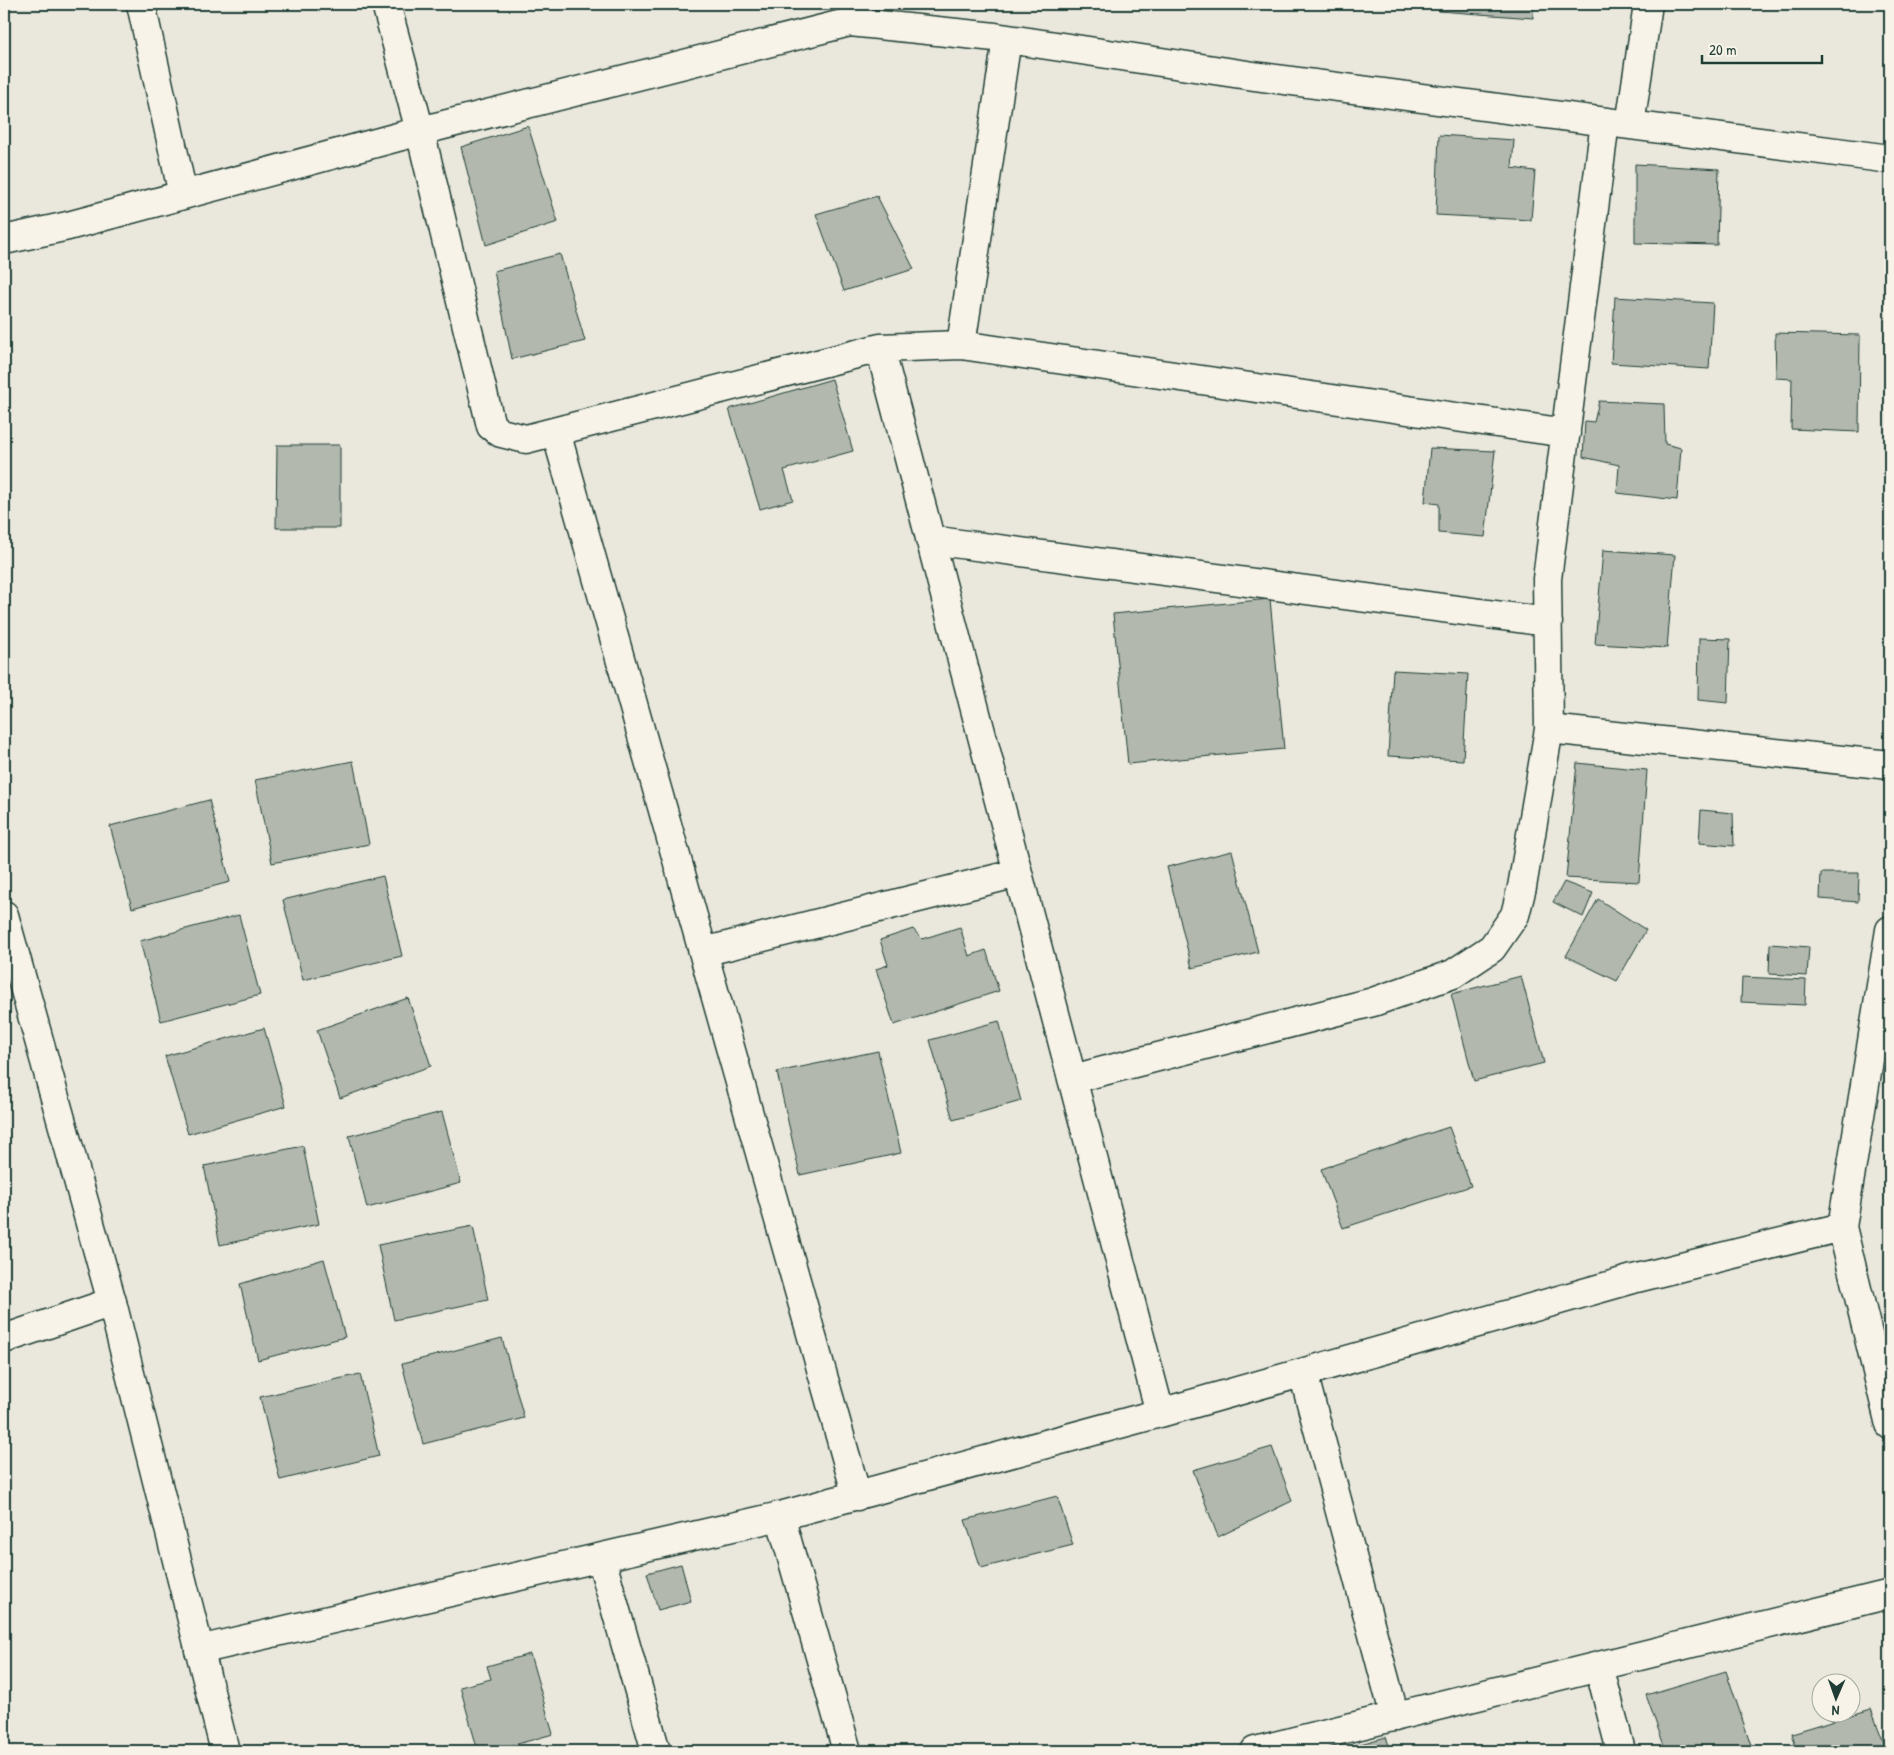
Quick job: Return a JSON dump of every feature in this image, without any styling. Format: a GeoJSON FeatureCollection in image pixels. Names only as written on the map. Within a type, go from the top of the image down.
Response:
{"type":"FeatureCollection","features":[{"type":"Feature","properties":{"kind":"street"},"geometry":{"type":"LineString","coordinates":[[141,4],[183,195]]}},
{"type":"Feature","properties":{"kind":"street"},"geometry":{"type":"LineString","coordinates":[[386,4],[420,131],[491,426],[501,433],[526,439],[880,348],[961,345],[1566,433]]}},
{"type":"Feature","properties":{"kind":"street"},"geometry":{"type":"LineString","coordinates":[[1072,1079],[1373,1002],[1453,974],[1492,948],[1515,915],[1522,887],[1549,728],[1547,579],[1566,433],[1617,123],[1648,4]]}},
{"type":"Feature","properties":{"kind":"street"},"geometry":{"type":"LineString","coordinates":[[4,240],[68,226],[852,13],[1007,39],[1254,76],[1890,159]]}},
{"type":"Feature","properties":{"kind":"street"},"geometry":{"type":"LineString","coordinates":[[961,345],[1007,39]]}},
{"type":"Feature","properties":{"kind":"street"},"geometry":{"type":"LineString","coordinates":[[880,348],[1160,1413]]}},
{"type":"Feature","properties":{"kind":"street"},"geometry":{"type":"LineString","coordinates":[[556,432],[857,1496]]}},
{"type":"Feature","properties":{"kind":"street"},"geometry":{"type":"LineString","coordinates":[[930,540],[1548,622]]}},
{"type":"Feature","properties":{"kind":"street"},"geometry":{"type":"LineString","coordinates":[[1549,728],[1890,765]]}},
{"type":"Feature","properties":{"kind":"street"},"geometry":{"type":"LineString","coordinates":[[703,952],[1018,873]]}},
{"type":"Feature","properties":{"kind":"street"},"geometry":{"type":"LineString","coordinates":[[4,915],[112,1302],[225,1751]]}},
{"type":"Feature","properties":{"kind":"street"},"geometry":{"type":"LineString","coordinates":[[1890,930],[1842,1227],[1890,1425]]}},
{"type":"Feature","properties":{"kind":"street"},"geometry":{"type":"LineString","coordinates":[[199,1650],[780,1516],[1160,1413],[1633,1279],[1842,1227]]}},
{"type":"Feature","properties":{"kind":"street"},"geometry":{"type":"LineString","coordinates":[[4,1339],[112,1302]]}},
{"type":"Feature","properties":{"kind":"street"},"geometry":{"type":"LineString","coordinates":[[1303,1373],[1395,1717]]}},
{"type":"Feature","properties":{"kind":"street"},"geometry":{"type":"LineString","coordinates":[[780,1516],[847,1751]]}},
{"type":"Feature","properties":{"kind":"street"},"geometry":{"type":"LineString","coordinates":[[600,1558],[656,1751]]}},
{"type":"Feature","properties":{"kind":"street"},"geometry":{"type":"LineString","coordinates":[[1255,1751],[1890,1594]]}},
{"type":"Feature","properties":{"kind":"street"},"geometry":{"type":"LineString","coordinates":[[1599,1666],[1621,1751]]}},
{"type":"Feature","properties":{"kind":"building"},"geometry":{"type":"Polygon","coordinates":[[[1440,4],[1533,4],[1533,18],[1439,11],[1440,4]]]}},
{"type":"Feature","properties":{"kind":"building"},"geometry":{"type":"Polygon","coordinates":[[[528,126],[558,222],[486,245],[461,147],[528,126]]]}},
{"type":"Feature","properties":{"kind":"building"},"geometry":{"type":"Polygon","coordinates":[[[1439,135],[1514,140],[1512,168],[1535,171],[1531,220],[1436,215],[1439,135]]]}},
{"type":"Feature","properties":{"kind":"building"},"geometry":{"type":"Polygon","coordinates":[[[1635,164],[1719,169],[1717,245],[1635,243],[1635,164]]]}},
{"type":"Feature","properties":{"kind":"building"},"geometry":{"type":"Polygon","coordinates":[[[877,196],[914,269],[844,291],[816,214],[877,196]]]}},
{"type":"Feature","properties":{"kind":"building"},"geometry":{"type":"Polygon","coordinates":[[[560,254],[585,341],[512,359],[494,271],[560,254]]]}},
{"type":"Feature","properties":{"kind":"building"},"geometry":{"type":"Polygon","coordinates":[[[1615,297],[1713,303],[1709,369],[1611,363],[1615,297]]]}},
{"type":"Feature","properties":{"kind":"building"},"geometry":{"type":"Polygon","coordinates":[[[1775,333],[1860,335],[1859,432],[1791,429],[1792,379],[1776,378],[1775,333]]]}},
{"type":"Feature","properties":{"kind":"building"},"geometry":{"type":"Polygon","coordinates":[[[832,379],[853,451],[784,470],[793,500],[760,509],[729,409],[832,379]]]}},
{"type":"Feature","properties":{"kind":"building"},"geometry":{"type":"Polygon","coordinates":[[[1599,401],[1664,404],[1665,444],[1681,448],[1677,500],[1617,493],[1619,465],[1583,457],[1585,421],[1594,422],[1599,401]]]}},
{"type":"Feature","properties":{"kind":"building"},"geometry":{"type":"Polygon","coordinates":[[[277,445],[340,445],[340,528],[276,528],[277,445]]]}},
{"type":"Feature","properties":{"kind":"building"},"geometry":{"type":"Polygon","coordinates":[[[1430,448],[1495,451],[1485,537],[1439,533],[1439,504],[1425,502],[1430,448]]]}},
{"type":"Feature","properties":{"kind":"building"},"geometry":{"type":"Polygon","coordinates":[[[1603,550],[1675,555],[1667,648],[1595,644],[1603,550]]]}},
{"type":"Feature","properties":{"kind":"building"},"geometry":{"type":"Polygon","coordinates":[[[1270,599],[1284,749],[1128,764],[1113,614],[1270,599]]]}},
{"type":"Feature","properties":{"kind":"building"},"geometry":{"type":"Polygon","coordinates":[[[1699,638],[1730,639],[1728,703],[1698,700],[1699,638]]]}},
{"type":"Feature","properties":{"kind":"building"},"geometry":{"type":"Polygon","coordinates":[[[1393,670],[1468,674],[1463,760],[1388,756],[1393,670]]]}},
{"type":"Feature","properties":{"kind":"building"},"geometry":{"type":"Polygon","coordinates":[[[353,761],[369,844],[272,863],[255,780],[353,761]]]}},
{"type":"Feature","properties":{"kind":"building"},"geometry":{"type":"Polygon","coordinates":[[[1577,763],[1647,770],[1639,882],[1566,878],[1577,763]]]}},
{"type":"Feature","properties":{"kind":"building"},"geometry":{"type":"Polygon","coordinates":[[[209,800],[230,882],[132,908],[110,826],[209,800]]]}},
{"type":"Feature","properties":{"kind":"building"},"geometry":{"type":"Polygon","coordinates":[[[1701,810],[1733,813],[1734,846],[1699,843],[1701,810]]]}},
{"type":"Feature","properties":{"kind":"building"},"geometry":{"type":"Polygon","coordinates":[[[1232,851],[1258,952],[1192,968],[1167,867],[1232,851]]]}},
{"type":"Feature","properties":{"kind":"building"},"geometry":{"type":"Polygon","coordinates":[[[1821,873],[1859,873],[1858,902],[1820,899],[1821,873]]]}},
{"type":"Feature","properties":{"kind":"building"},"geometry":{"type":"Polygon","coordinates":[[[383,876],[402,956],[303,980],[283,900],[383,876]]]}},
{"type":"Feature","properties":{"kind":"building"},"geometry":{"type":"Polygon","coordinates":[[[1564,882],[1593,893],[1583,917],[1553,902],[1564,882]]]}},
{"type":"Feature","properties":{"kind":"building"},"geometry":{"type":"Polygon","coordinates":[[[1598,899],[1646,930],[1617,981],[1566,956],[1598,899]]]}},
{"type":"Feature","properties":{"kind":"building"},"geometry":{"type":"Polygon","coordinates":[[[239,915],[260,995],[161,1021],[140,941],[239,915]]]}},
{"type":"Feature","properties":{"kind":"building"},"geometry":{"type":"Polygon","coordinates":[[[960,927],[969,956],[986,950],[999,991],[894,1025],[876,969],[888,965],[880,940],[913,929],[922,939],[960,927]]]}},
{"type":"Feature","properties":{"kind":"building"},"geometry":{"type":"Polygon","coordinates":[[[1770,944],[1809,947],[1807,976],[1769,974],[1770,944]]]}},
{"type":"Feature","properties":{"kind":"building"},"geometry":{"type":"Polygon","coordinates":[[[1521,976],[1544,1063],[1474,1081],[1451,994],[1521,976]]]}},
{"type":"Feature","properties":{"kind":"building"},"geometry":{"type":"Polygon","coordinates":[[[1742,977],[1806,980],[1805,1005],[1741,1002],[1742,977]]]}},
{"type":"Feature","properties":{"kind":"building"},"geometry":{"type":"Polygon","coordinates":[[[408,998],[431,1066],[340,1098],[317,1030],[408,998]]]}},
{"type":"Feature","properties":{"kind":"building"},"geometry":{"type":"Polygon","coordinates":[[[999,1021],[1021,1101],[953,1120],[930,1040],[999,1021]]]}},
{"type":"Feature","properties":{"kind":"building"},"geometry":{"type":"Polygon","coordinates":[[[264,1028],[286,1106],[188,1134],[165,1056],[264,1028]]]}},
{"type":"Feature","properties":{"kind":"building"},"geometry":{"type":"Polygon","coordinates":[[[878,1051],[901,1153],[800,1175],[777,1072],[878,1051]]]}},
{"type":"Feature","properties":{"kind":"building"},"geometry":{"type":"Polygon","coordinates":[[[442,1112],[461,1183],[367,1208],[349,1136],[442,1112]]]}},
{"type":"Feature","properties":{"kind":"building"},"geometry":{"type":"Polygon","coordinates":[[[1449,1127],[1471,1186],[1343,1228],[1321,1169],[1449,1127]]]}},
{"type":"Feature","properties":{"kind":"building"},"geometry":{"type":"Polygon","coordinates":[[[303,1146],[319,1224],[220,1245],[204,1166],[303,1146]]]}},
{"type":"Feature","properties":{"kind":"building"},"geometry":{"type":"Polygon","coordinates":[[[473,1226],[488,1300],[394,1320],[378,1245],[473,1226]]]}},
{"type":"Feature","properties":{"kind":"building"},"geometry":{"type":"Polygon","coordinates":[[[324,1259],[345,1337],[258,1360],[240,1284],[324,1259]]]}},
{"type":"Feature","properties":{"kind":"building"},"geometry":{"type":"Polygon","coordinates":[[[502,1338],[524,1418],[423,1444],[402,1364],[502,1338]]]}},
{"type":"Feature","properties":{"kind":"building"},"geometry":{"type":"Polygon","coordinates":[[[360,1374],[379,1456],[280,1480],[260,1397],[360,1374]]]}},
{"type":"Feature","properties":{"kind":"building"},"geometry":{"type":"Polygon","coordinates":[[[1272,1447],[1292,1501],[1218,1537],[1193,1470],[1272,1447]]]}},
{"type":"Feature","properties":{"kind":"building"},"geometry":{"type":"Polygon","coordinates":[[[1057,1496],[1073,1545],[981,1568],[965,1520],[1057,1496]]]}},
{"type":"Feature","properties":{"kind":"building"},"geometry":{"type":"Polygon","coordinates":[[[681,1564],[691,1601],[658,1610],[647,1573],[681,1564]]]}},
{"type":"Feature","properties":{"kind":"building"},"geometry":{"type":"Polygon","coordinates":[[[530,1654],[553,1734],[493,1751],[478,1751],[460,1687],[491,1679],[487,1666],[530,1654]]]}},
{"type":"Feature","properties":{"kind":"building"},"geometry":{"type":"Polygon","coordinates":[[[1726,1671],[1751,1745],[1736,1751],[1666,1751],[1646,1695],[1726,1671]]]}},
{"type":"Feature","properties":{"kind":"building"},"geometry":{"type":"Polygon","coordinates":[[[1871,1709],[1887,1751],[1797,1751],[1792,1733],[1828,1722],[1862,1722],[1862,1712],[1871,1709]]]}},
{"type":"Feature","properties":{"kind":"building"},"geometry":{"type":"Polygon","coordinates":[[[1386,1737],[1391,1751],[1334,1751],[1386,1737]]]}}]}
